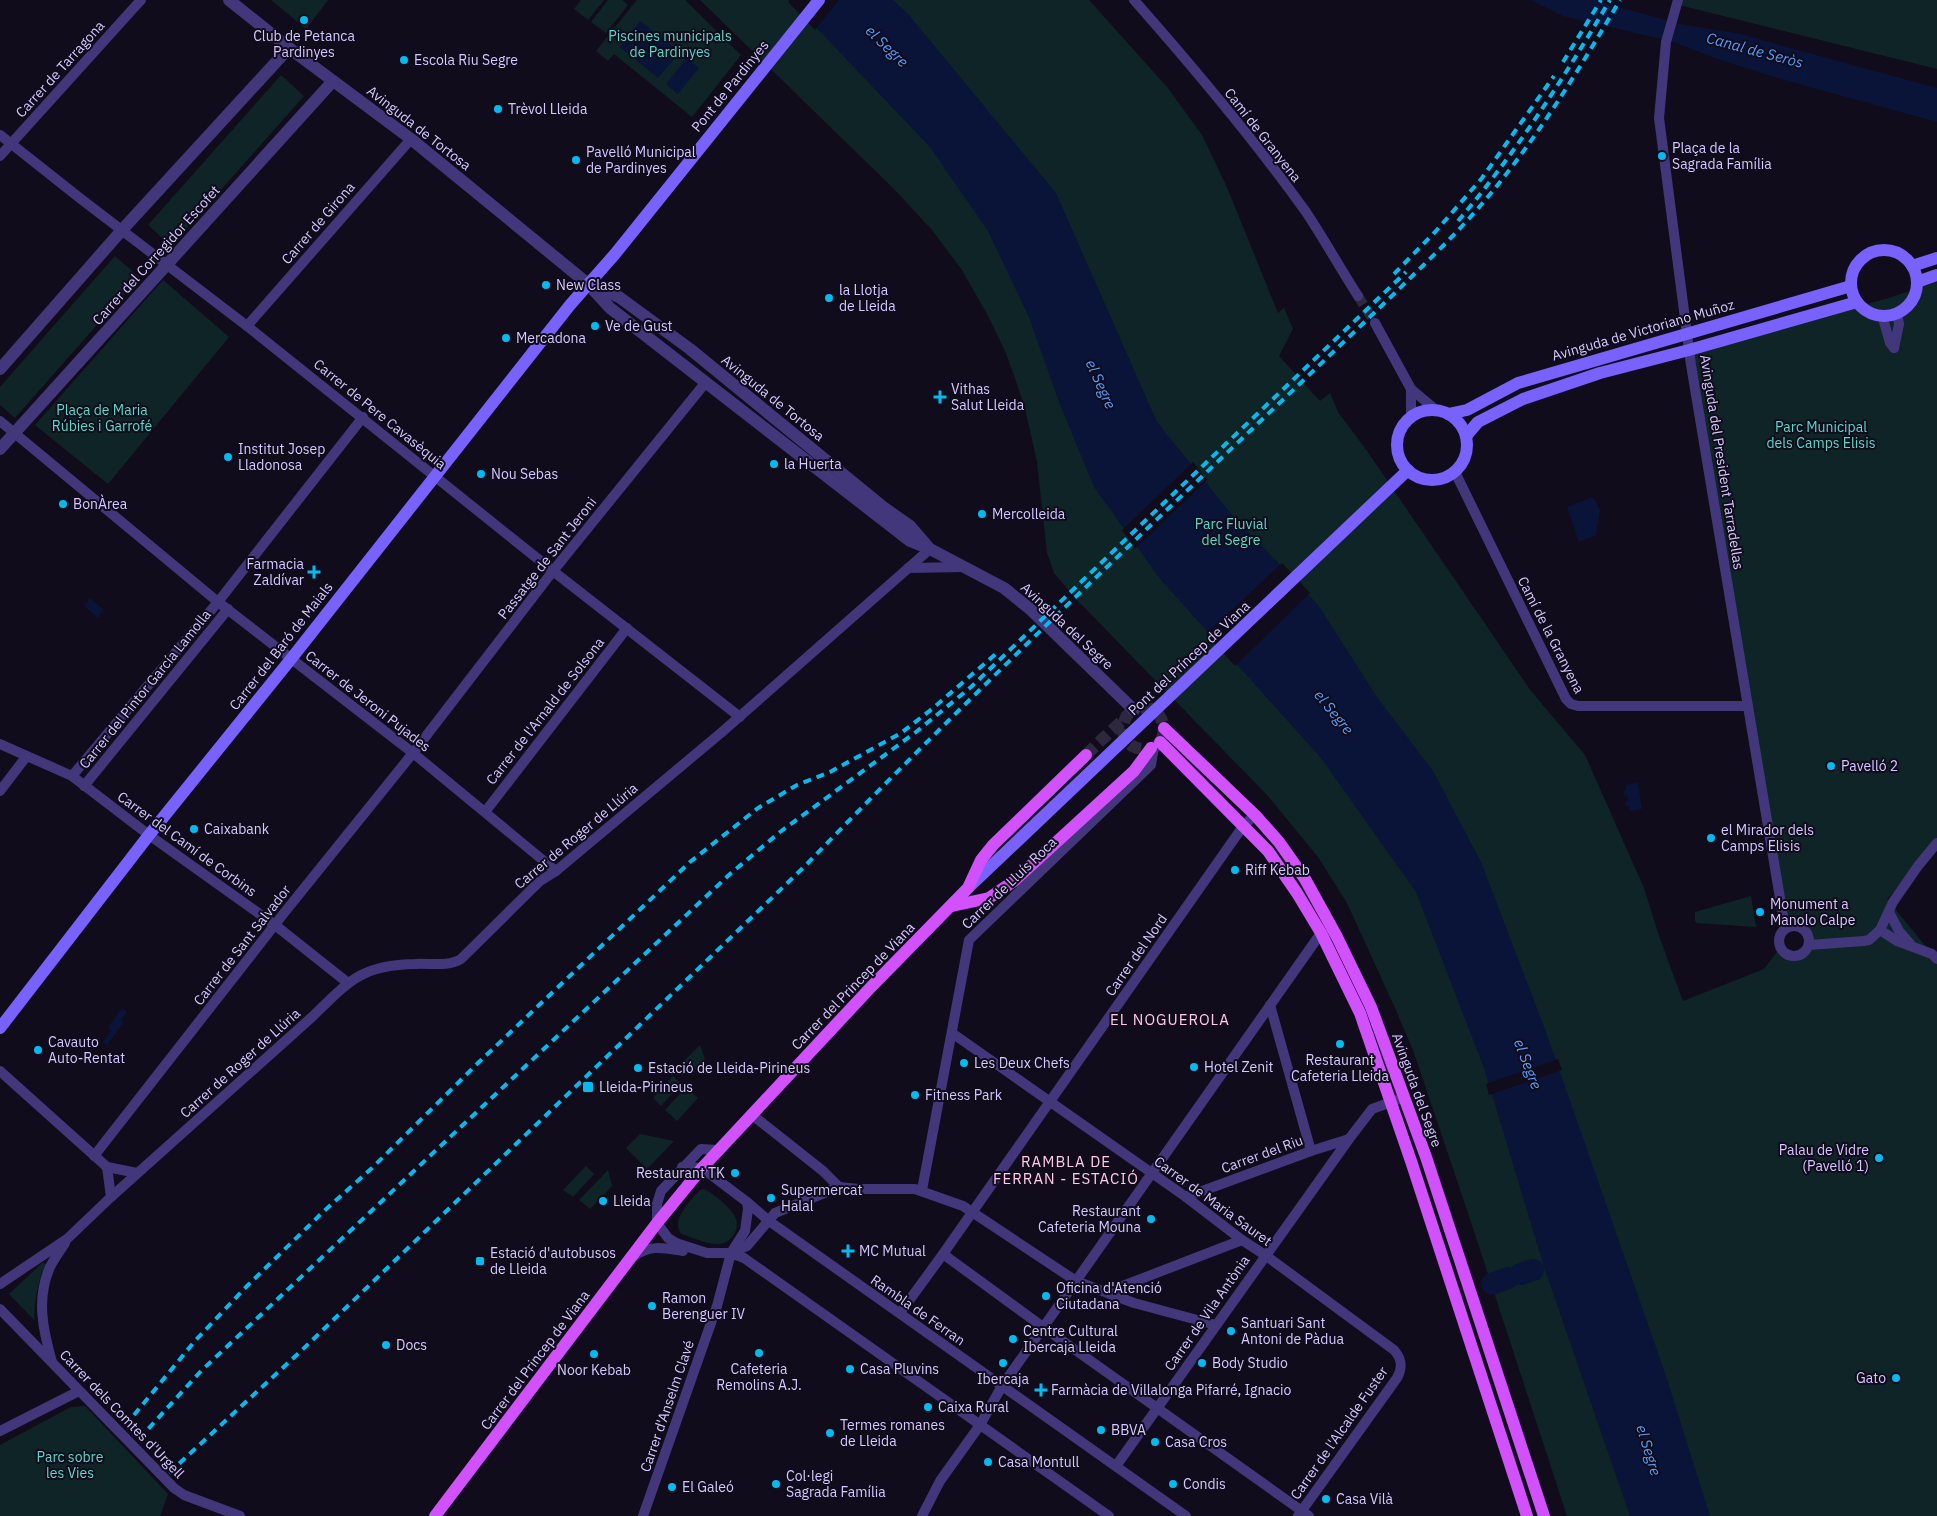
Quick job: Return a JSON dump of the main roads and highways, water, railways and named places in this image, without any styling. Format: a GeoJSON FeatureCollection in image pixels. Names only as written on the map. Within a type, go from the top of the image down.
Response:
{"type":"FeatureCollection","features":[{"type":"Feature","properties":{"kind":"main road","name":"Pont de Pardinyes"},"geometry":{"type":"LineString","coordinates":[[588,284],[615,254],[818,0]]}},
{"type":"Feature","properties":{"kind":"main road"},"geometry":{"type":"LineString","coordinates":[[1882,250],[1899,253],[1912,266],[1917,282],[1915,294],[1909,304],[1897,313],[1889,316],[1873,314],[1864,310],[1857,302],[1851,286],[1851,277],[1854,268],[1860,260],[1874,251],[1882,250]]}},
{"type":"Feature","properties":{"kind":"main road"},"geometry":{"type":"LineString","coordinates":[[1912,266],[1937,258]]}},
{"type":"Feature","properties":{"kind":"main road"},"geometry":{"type":"LineString","coordinates":[[1917,282],[1937,275]]}},
{"type":"Feature","properties":{"kind":"main road","name":"Carrer del Baró de Maials"},"geometry":{"type":"LineString","coordinates":[[0,1028],[149,835],[588,284]]}},
{"type":"Feature","properties":{"kind":"main road","name":"Avinguda de Victoriano Muñoz"},"geometry":{"type":"LineString","coordinates":[[1448,414],[1467,410],[1518,383],[1851,286]]}},
{"type":"Feature","properties":{"kind":"main road"},"geometry":{"type":"LineString","coordinates":[[1466,436],[1478,422],[1523,399],[1600,373],[1689,350],[1857,302]]}},
{"type":"Feature","properties":{"kind":"main road"},"geometry":{"type":"LineString","coordinates":[[1436,410],[1448,414],[1459,423],[1466,436],[1466,454],[1462,464],[1455,472],[1443,479],[1428,480],[1416,476],[1401,462],[1398,452],[1398,436],[1405,424],[1420,412],[1436,410]]}},
{"type":"Feature","properties":{"kind":"main road","name":"Pont del Príncep de Viana"},"geometry":{"type":"LineString","coordinates":[[991,867],[1408,470]]}},
{"type":"Feature","properties":{"kind":"main road","name":"Avinguda del Segre"},"geometry":{"type":"LineString","coordinates":[[1164,728],[1255,815],[1279,842],[1306,879],[1372,1008],[1405,1097],[1544,1516]]}},
{"type":"Feature","properties":{"kind":"main road","name":"Avinguda del Segre"},"geometry":{"type":"LineString","coordinates":[[952,906],[989,898],[1014,881],[1134,772],[1155,746],[1244,825],[1268,851],[1297,893],[1320,933],[1360,1014],[1391,1102],[1527,1516]]}},
{"type":"Feature","properties":{"kind":"main road"},"geometry":{"type":"LineString","coordinates":[[968,888],[981,860],[993,844],[1086,755]]}},
{"type":"Feature","properties":{"kind":"main road","name":"Carrer del Princep de Viana"},"geometry":{"type":"LineString","coordinates":[[435,1516],[657,1223],[702,1168],[871,987],[991,867]]}},
{"type":"Feature","properties":{"kind":"water","name":"el Segre"},"geometry":{"type":"Polygon","coordinates":[[[790,0],[893,0],[908,14],[1056,193],[1157,422],[1228,510],[1318,605],[1377,697],[1433,771],[1481,862],[1546,1032],[1666,1376],[1710,1516],[1630,1516],[1544,1267],[1484,1068],[1416,892],[1321,758],[1161,580],[1094,487],[1059,402],[1029,317],[988,231],[930,147],[790,0]]]}},
{"type":"Feature","properties":{"kind":"water","name":"Canal de Seròs"},"geometry":{"type":"Polygon","coordinates":[[[1531,0],[1594,0],[1680,24],[1740,34],[1937,88],[1937,122],[1777,78],[1712,57],[1674,42],[1563,16],[1531,0]]]}},
{"type":"Feature","properties":{"kind":"water"},"geometry":{"type":"Polygon","coordinates":[[[640,21],[680,52],[658,78],[620,47],[640,21]]]}},
{"type":"Feature","properties":{"kind":"water"},"geometry":{"type":"Polygon","coordinates":[[[687,58],[699,68],[678,94],[666,84],[687,58]]]}},
{"type":"Feature","properties":{"kind":"water"},"geometry":{"type":"Polygon","coordinates":[[[1593,497],[1600,510],[1596,535],[1579,542],[1567,507],[1593,497]]]}},
{"type":"Feature","properties":{"kind":"water"},"geometry":{"type":"Polygon","coordinates":[[[90,598],[104,610],[98,618],[84,606],[90,598]]]}},
{"type":"Feature","properties":{"kind":"water"},"geometry":{"type":"Polygon","coordinates":[[[1638,783],[1642,809],[1630,811],[1629,806],[1626,806],[1625,801],[1628,801],[1627,795],[1624,796],[1624,790],[1626,790],[1626,785],[1638,783]]]}},
{"type":"Feature","properties":{"kind":"water"},"geometry":{"type":"Polygon","coordinates":[[[122,1008],[127,1012],[121,1020],[124,1022],[107,1045],[103,1042],[111,1031],[108,1027],[122,1008]]]}},
{"type":"Feature","properties":{"kind":"waterway","name":"EL NOGUEROLA"},"geometry":{"type":"LineString","coordinates":[[1521,1274],[1533,1270]]}},
{"type":"Feature","properties":{"kind":"waterway","name":"EL NOGUEROLA"},"geometry":{"type":"LineString","coordinates":[[1492,1284],[1508,1278]]}},
{"type":"Feature","properties":{"kind":"tunnel"},"geometry":{"type":"LineString","coordinates":[[1358,296],[1375,323]]}},
{"type":"Feature","properties":{"kind":"tunnel"},"geometry":{"type":"LineString","coordinates":[[1086,755],[1131,712],[1145,707],[1154,710],[1160,716],[1163,725],[1163,734],[1160,742],[1153,748],[1142,749],[1131,745],[1123,733],[1126,717]]}},
{"type":"Feature","properties":{"kind":"railway"},"geometry":{"type":"LineString","coordinates":[[1563,62],[1601,0]]}},
{"type":"Feature","properties":{"kind":"railway"},"geometry":{"type":"LineString","coordinates":[[1458,221],[1539,114],[1610,0]]}},
{"type":"Feature","properties":{"kind":"railway"},"geometry":{"type":"LineString","coordinates":[[169,1473],[302,1350],[806,865],[1024,646],[1448,241],[1508,172],[1548,116],[1620,0]]}},
{"type":"Feature","properties":{"kind":"railway"},"geometry":{"type":"LineString","coordinates":[[1394,274],[1436,231],[1482,178],[1554,76]]}},
{"type":"Feature","properties":{"kind":"railway"},"geometry":{"type":"LineString","coordinates":[[139,1439],[201,1371],[730,874],[780,832],[916,732],[971,687],[1406,272]]}},
{"type":"Feature","properties":{"kind":"railway"},"geometry":{"type":"LineString","coordinates":[[134,1415],[194,1342],[247,1286],[690,862],[758,808],[797,785],[830,772],[901,733],[998,652]]}},
{"type":"Feature","properties":{"kind":"place","name":"Club de Petanca Pardinyes"},"geometry":{"type":"Point","coordinates":[304,20]}},
{"type":"Feature","properties":{"kind":"place","name":"Escola Riu Segre"},"geometry":{"type":"Point","coordinates":[404,60]}},
{"type":"Feature","properties":{"kind":"place","name":"Trèvol Lleida"},"geometry":{"type":"Point","coordinates":[498,109]}},
{"type":"Feature","properties":{"kind":"place","name":"Plaça de la Sagrada Família"},"geometry":{"type":"Point","coordinates":[1662,156]}},
{"type":"Feature","properties":{"kind":"place","name":"Pavelló Municipal de Pardinyes"},"geometry":{"type":"Point","coordinates":[576,160]}},
{"type":"Feature","properties":{"kind":"place","name":"New Class"},"geometry":{"type":"Point","coordinates":[546,285]}},
{"type":"Feature","properties":{"kind":"place","name":"la Llotja de Lleida"},"geometry":{"type":"Point","coordinates":[829,298]}},
{"type":"Feature","properties":{"kind":"place","name":"Ve de Gust"},"geometry":{"type":"Point","coordinates":[595,326]}},
{"type":"Feature","properties":{"kind":"place","name":"Mercadona"},"geometry":{"type":"Point","coordinates":[506,338]}},
{"type":"Feature","properties":{"kind":"place","name":"Vithas Salut Lleida"},"geometry":{"type":"Point","coordinates":[940,397]}},
{"type":"Feature","properties":{"kind":"place","name":"Institut Josep Lladonosa"},"geometry":{"type":"Point","coordinates":[228,457]}},
{"type":"Feature","properties":{"kind":"place","name":"la Huerta"},"geometry":{"type":"Point","coordinates":[774,464]}},
{"type":"Feature","properties":{"kind":"place","name":"Nou Sebas"},"geometry":{"type":"Point","coordinates":[481,474]}},
{"type":"Feature","properties":{"kind":"place","name":"BonÀrea"},"geometry":{"type":"Point","coordinates":[63,504]}},
{"type":"Feature","properties":{"kind":"place","name":"Mercolleida"},"geometry":{"type":"Point","coordinates":[982,514]}},
{"type":"Feature","properties":{"kind":"place","name":"Farmacia Zaldívar"},"geometry":{"type":"Point","coordinates":[314,572]}},
{"type":"Feature","properties":{"kind":"place","name":"Pavelló 2"},"geometry":{"type":"Point","coordinates":[1831,766]}},
{"type":"Feature","properties":{"kind":"place","name":"Caixabank"},"geometry":{"type":"Point","coordinates":[194,829]}},
{"type":"Feature","properties":{"kind":"place","name":"el Mirador dels Camps Elisis"},"geometry":{"type":"Point","coordinates":[1711,838]}},
{"type":"Feature","properties":{"kind":"place","name":"Riff Kebab"},"geometry":{"type":"Point","coordinates":[1235,870]}},
{"type":"Feature","properties":{"kind":"place","name":"Monument a Manolo Calpe"},"geometry":{"type":"Point","coordinates":[1760,912]}},
{"type":"Feature","properties":{"kind":"place","name":"Restaurant Cafeteria Lleida"},"geometry":{"type":"Point","coordinates":[1340,1044]}},
{"type":"Feature","properties":{"kind":"place","name":"Cavauto Auto-Rentat"},"geometry":{"type":"Point","coordinates":[38,1050]}},
{"type":"Feature","properties":{"kind":"place","name":"Les Deux Chefs"},"geometry":{"type":"Point","coordinates":[964,1063]}},
{"type":"Feature","properties":{"kind":"place","name":"Hotel Zenit"},"geometry":{"type":"Point","coordinates":[1194,1067]}},
{"type":"Feature","properties":{"kind":"place","name":"Estació de Lleida-Pirineus"},"geometry":{"type":"Point","coordinates":[638,1068]}},
{"type":"Feature","properties":{"kind":"place","name":"Lleida-Pirineus"},"geometry":{"type":"Point","coordinates":[588,1087]}},
{"type":"Feature","properties":{"kind":"place","name":"Fitness Park"},"geometry":{"type":"Point","coordinates":[915,1095]}},
{"type":"Feature","properties":{"kind":"place","name":"Palau de Vidre (Pavelló 1)"},"geometry":{"type":"Point","coordinates":[1879,1158]}},
{"type":"Feature","properties":{"kind":"place","name":"Restaurant TK"},"geometry":{"type":"Point","coordinates":[735,1173]}},
{"type":"Feature","properties":{"kind":"place","name":"Supermercat Halal"},"geometry":{"type":"Point","coordinates":[771,1198]}},
{"type":"Feature","properties":{"kind":"place","name":"Lleida"},"geometry":{"type":"Point","coordinates":[603,1201]}},
{"type":"Feature","properties":{"kind":"place","name":"Restaurant Cafeteria Mouna"},"geometry":{"type":"Point","coordinates":[1151,1219]}},
{"type":"Feature","properties":{"kind":"place","name":"MC Mutual"},"geometry":{"type":"Point","coordinates":[848,1251]}},
{"type":"Feature","properties":{"kind":"place","name":"Estació d'autobusos de Lleida"},"geometry":{"type":"Point","coordinates":[480,1261]}},
{"type":"Feature","properties":{"kind":"place","name":"Oficina d'Atenció Ciutadana"},"geometry":{"type":"Point","coordinates":[1046,1296]}},
{"type":"Feature","properties":{"kind":"place","name":"Ramon Berenguer IV"},"geometry":{"type":"Point","coordinates":[652,1306]}},
{"type":"Feature","properties":{"kind":"place","name":"Santuari Sant Antoni de Pàdua"},"geometry":{"type":"Point","coordinates":[1231,1331]}},
{"type":"Feature","properties":{"kind":"place","name":"Centre Cultural Ibercaja Lleida"},"geometry":{"type":"Point","coordinates":[1013,1339]}},
{"type":"Feature","properties":{"kind":"place","name":"Docs"},"geometry":{"type":"Point","coordinates":[386,1345]}},
{"type":"Feature","properties":{"kind":"place","name":"Cafeteria Remolins A.J."},"geometry":{"type":"Point","coordinates":[759,1353]}},
{"type":"Feature","properties":{"kind":"place","name":"Noor Kebab"},"geometry":{"type":"Point","coordinates":[594,1354]}},
{"type":"Feature","properties":{"kind":"place","name":"Ibercaja"},"geometry":{"type":"Point","coordinates":[1003,1363]}},
{"type":"Feature","properties":{"kind":"place","name":"Body Studio"},"geometry":{"type":"Point","coordinates":[1202,1363]}},
{"type":"Feature","properties":{"kind":"place","name":"Casa Pluvins"},"geometry":{"type":"Point","coordinates":[850,1369]}},
{"type":"Feature","properties":{"kind":"place","name":"Gato"},"geometry":{"type":"Point","coordinates":[1896,1378]}},
{"type":"Feature","properties":{"kind":"place","name":"Farmàcia de Villalonga Pifarré, Ignacio"},"geometry":{"type":"Point","coordinates":[1041,1390]}},
{"type":"Feature","properties":{"kind":"place","name":"Caixa Rural"},"geometry":{"type":"Point","coordinates":[928,1407]}},
{"type":"Feature","properties":{"kind":"place","name":"BBVA"},"geometry":{"type":"Point","coordinates":[1101,1430]}},
{"type":"Feature","properties":{"kind":"place","name":"Termes romanes de Lleida"},"geometry":{"type":"Point","coordinates":[830,1433]}},
{"type":"Feature","properties":{"kind":"place","name":"Casa Cros"},"geometry":{"type":"Point","coordinates":[1155,1442]}},
{"type":"Feature","properties":{"kind":"place","name":"Casa Montull"},"geometry":{"type":"Point","coordinates":[988,1462]}},
{"type":"Feature","properties":{"kind":"place","name":"Col·legi Sagrada Família"},"geometry":{"type":"Point","coordinates":[776,1484]}},
{"type":"Feature","properties":{"kind":"place","name":"Condis"},"geometry":{"type":"Point","coordinates":[1173,1484]}},
{"type":"Feature","properties":{"kind":"place","name":"El Galeó"},"geometry":{"type":"Point","coordinates":[672,1487]}},
{"type":"Feature","properties":{"kind":"place","name":"Casa Vilà"},"geometry":{"type":"Point","coordinates":[1326,1499]}},
{"type":"Feature","properties":{"kind":"district","name":"EL NOGUEROLA"},"geometry":{"type":"Point","coordinates":[1170,1019]}},
{"type":"Feature","properties":{"kind":"district","name":"RAMBLA DE FERRAN - ESTACIÓ"},"geometry":{"type":"Point","coordinates":[1066,1170]}},
{"type":"Feature","properties":{"kind":"park label","name":"Piscines municipals de Pardinyes"},"geometry":{"type":"Point","coordinates":[670,44]}},
{"type":"Feature","properties":{"kind":"park label","name":"Plaça de Maria Rúbies i Garrofé"},"geometry":{"type":"Point","coordinates":[102,418]}},
{"type":"Feature","properties":{"kind":"park label","name":"Parc Municipal dels Camps Elisis"},"geometry":{"type":"Point","coordinates":[1821,436]}},
{"type":"Feature","properties":{"kind":"park label","name":"Parc Fluvial del Segre"},"geometry":{"type":"Point","coordinates":[1231,532]}},
{"type":"Feature","properties":{"kind":"park label","name":"Parc sobre les Vies"},"geometry":{"type":"Point","coordinates":[70,1465]}}]}
